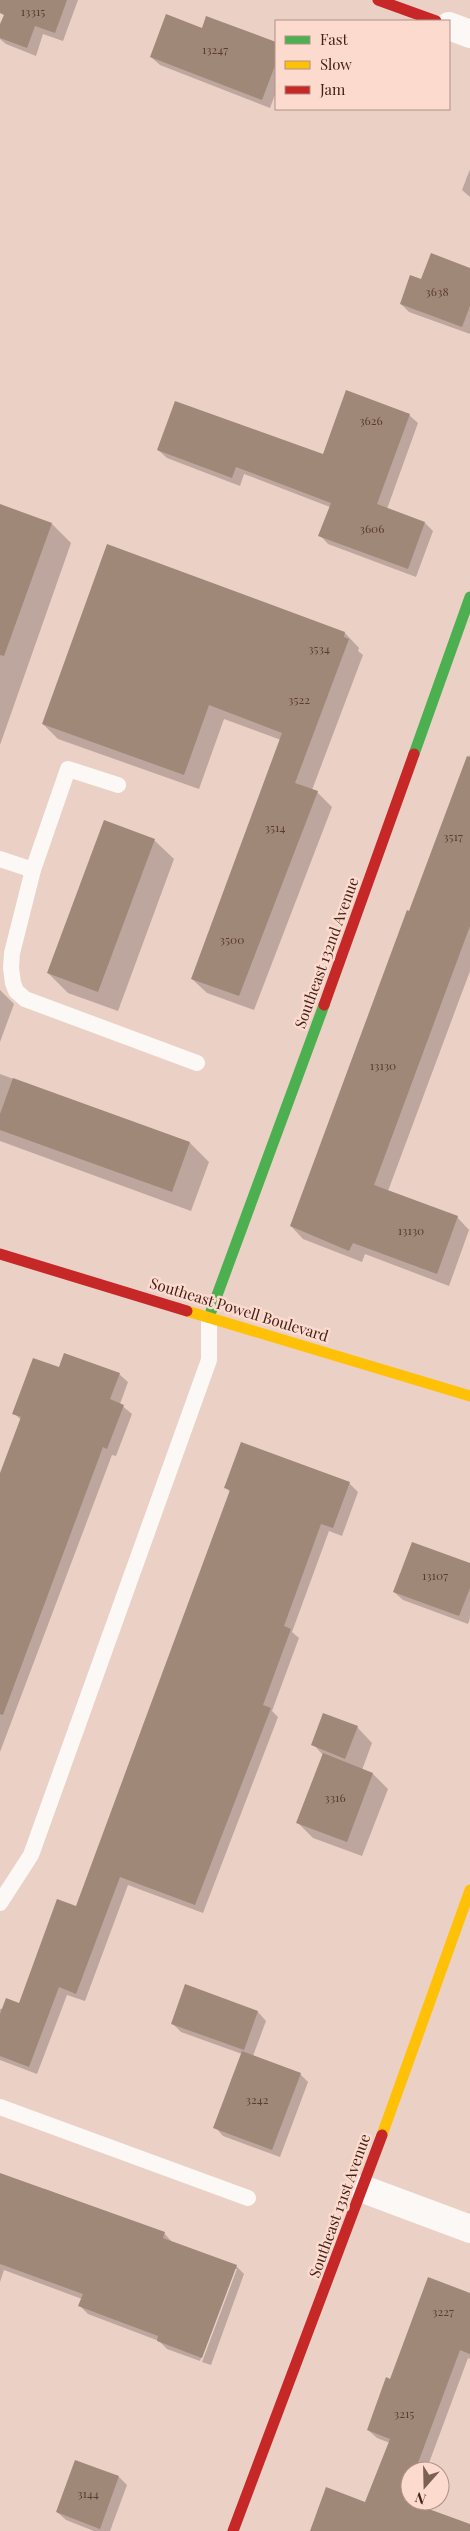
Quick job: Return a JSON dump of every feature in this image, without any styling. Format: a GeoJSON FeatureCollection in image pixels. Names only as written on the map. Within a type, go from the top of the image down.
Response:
{"type":"FeatureCollection","features":[{"type":"Feature","properties":{"kind":"street"},"geometry":{"type":"LineString","coordinates":[[378,0],[433,20]]}},
{"type":"Feature","properties":{"kind":"street"},"geometry":{"type":"LineString","coordinates":[[450,26],[470,34]]}},
{"type":"Feature","properties":{"kind":"street","name":"Southeast 132nd Avenue"},"geometry":{"type":"LineString","coordinates":[[209,1317],[470,597]]}},
{"type":"Feature","properties":{"kind":"street","name":"Southeast Powell Boulevard"},"geometry":{"type":"LineString","coordinates":[[0,1254],[470,1396]]}},
{"type":"Feature","properties":{"kind":"street","name":"Southeast 131st Avenue"},"geometry":{"type":"LineString","coordinates":[[233,2531],[363,2189],[470,1890]]}},
{"type":"Feature","properties":{"kind":"street"},"geometry":{"type":"LineString","coordinates":[[363,2189],[470,2229]]}},
{"type":"Feature","properties":{"kind":"lane"},"geometry":{"type":"LineString","coordinates":[[118,785],[68,769],[32,870],[12,953],[11,968],[16,991],[25,999],[197,1063]]}},
{"type":"Feature","properties":{"kind":"lane"},"geometry":{"type":"LineString","coordinates":[[0,859],[32,870]]}},
{"type":"Feature","properties":{"kind":"lane"},"geometry":{"type":"LineString","coordinates":[[0,1902],[31,1855],[199,1388],[209,1360],[209,1317]]}},
{"type":"Feature","properties":{"kind":"lane"},"geometry":{"type":"LineString","coordinates":[[0,2107],[248,2198]]}},
{"type":"Feature","properties":{"kind":"building"},"geometry":{"type":"Polygon","coordinates":[[[0,0],[67,0],[55,33],[35,26],[27,48],[0,38],[0,24],[4,15],[0,13],[0,0]]]}},
{"type":"Feature","properties":{"kind":"building"},"geometry":{"type":"Polygon","coordinates":[[[166,14],[202,28],[206,16],[275,42],[275,66],[262,100],[150,57],[166,14]]]}},
{"type":"Feature","properties":{"kind":"building"},"geometry":{"type":"Polygon","coordinates":[[[431,253],[470,268],[470,306],[462,327],[400,304],[410,275],[421,279],[431,253]]]}},
{"type":"Feature","properties":{"kind":"building"},"geometry":{"type":"Polygon","coordinates":[[[346,390],[410,414],[377,504],[425,522],[408,569],[318,536],[331,503],[236,467],[232,478],[157,450],[175,401],[323,454],[346,390]]]}},
{"type":"Feature","properties":{"kind":"building"},"geometry":{"type":"Polygon","coordinates":[[[0,504],[52,523],[4,656],[0,655],[0,504]]]}},
{"type":"Feature","properties":{"kind":"building"},"geometry":{"type":"Polygon","coordinates":[[[107,544],[345,632],[344,637],[349,639],[295,783],[318,791],[239,996],[191,979],[282,733],[209,705],[184,775],[42,724],[107,544]]]}},
{"type":"Feature","properties":{"kind":"building"},"geometry":{"type":"Polygon","coordinates":[[[467,756],[470,757],[470,926],[374,1185],[458,1216],[437,1274],[353,1243],[349,1251],[290,1226],[407,910],[409,911],[467,756]]]}},
{"type":"Feature","properties":{"kind":"building"},"geometry":{"type":"Polygon","coordinates":[[[104,820],[155,839],[98,992],[47,973],[104,820]]]}},
{"type":"Feature","properties":{"kind":"building"},"geometry":{"type":"Polygon","coordinates":[[[13,1078],[190,1142],[172,1192],[0,1130],[0,1114],[13,1078]]]}},
{"type":"Feature","properties":{"kind":"building"},"geometry":{"type":"Polygon","coordinates":[[[64,1353],[120,1373],[110,1399],[124,1405],[107,1449],[103,1447],[3,1715],[0,1714],[0,1473],[21,1417],[12,1414],[33,1358],[59,1367],[64,1353]]]}},
{"type":"Feature","properties":{"kind":"building"},"geometry":{"type":"Polygon","coordinates":[[[241,1442],[350,1482],[333,1528],[321,1524],[284,1626],[291,1629],[263,1705],[271,1708],[195,1905],[120,1877],[76,1994],[59,1987],[29,2067],[0,2056],[0,2014],[6,1998],[19,2003],[57,1899],[76,1906],[230,1490],[224,1488],[241,1442]]]}},
{"type":"Feature","properties":{"kind":"building"},"geometry":{"type":"Polygon","coordinates":[[[412,1542],[470,1563],[470,1588],[459,1616],[393,1592],[412,1542]]]}},
{"type":"Feature","properties":{"kind":"building"},"geometry":{"type":"Polygon","coordinates":[[[323,1713],[358,1726],[345,1759],[311,1745],[323,1713]]]}},
{"type":"Feature","properties":{"kind":"building"},"geometry":{"type":"Polygon","coordinates":[[[323,1753],[373,1773],[347,1842],[296,1823],[323,1753]]]}},
{"type":"Feature","properties":{"kind":"building"},"geometry":{"type":"Polygon","coordinates":[[[185,1984],[258,2011],[244,2050],[171,2024],[185,1984]]]}},
{"type":"Feature","properties":{"kind":"building"},"geometry":{"type":"Polygon","coordinates":[[[242,2051],[301,2073],[272,2150],[213,2128],[242,2051]]]}},
{"type":"Feature","properties":{"kind":"building"},"geometry":{"type":"Polygon","coordinates":[[[0,2173],[165,2232],[163,2238],[237,2265],[202,2358],[157,2341],[158,2336],[78,2306],[83,2294],[0,2264],[0,2173]]]}},
{"type":"Feature","properties":{"kind":"building"},"geometry":{"type":"Polygon","coordinates":[[[428,2277],[470,2293],[470,2354],[460,2350],[419,2461],[400,2461],[400,2511],[434,2511],[470,2524],[470,2531],[310,2531],[326,2487],[365,2502],[390,2439],[367,2430],[386,2377],[390,2379],[428,2277]]]}},
{"type":"Feature","properties":{"kind":"building"},"geometry":{"type":"Polygon","coordinates":[[[75,2460],[119,2476],[100,2529],[56,2512],[75,2460]]]}},
{"type":"Feature","properties":{"kind":"traffic: fast"},"geometry":{"type":"LineString","coordinates":[[414,754],[470,597]]}},
{"type":"Feature","properties":{"kind":"traffic: fast"},"geometry":{"type":"LineString","coordinates":[[209,1317],[324,1005]]}},
{"type":"Feature","properties":{"kind":"traffic: slow"},"geometry":{"type":"LineString","coordinates":[[187,1311],[470,1396]]}},
{"type":"Feature","properties":{"kind":"traffic: slow"},"geometry":{"type":"LineString","coordinates":[[382,2135],[470,1890]]}},
{"type":"Feature","properties":{"kind":"traffic: jam"},"geometry":{"type":"LineString","coordinates":[[378,0],[433,20]]}},
{"type":"Feature","properties":{"kind":"traffic: jam"},"geometry":{"type":"LineString","coordinates":[[324,1005],[414,754]]}},
{"type":"Feature","properties":{"kind":"traffic: jam"},"geometry":{"type":"LineString","coordinates":[[0,1254],[187,1311]]}},
{"type":"Feature","properties":{"kind":"traffic: jam"},"geometry":{"type":"LineString","coordinates":[[233,2531],[382,2135]]}}]}
